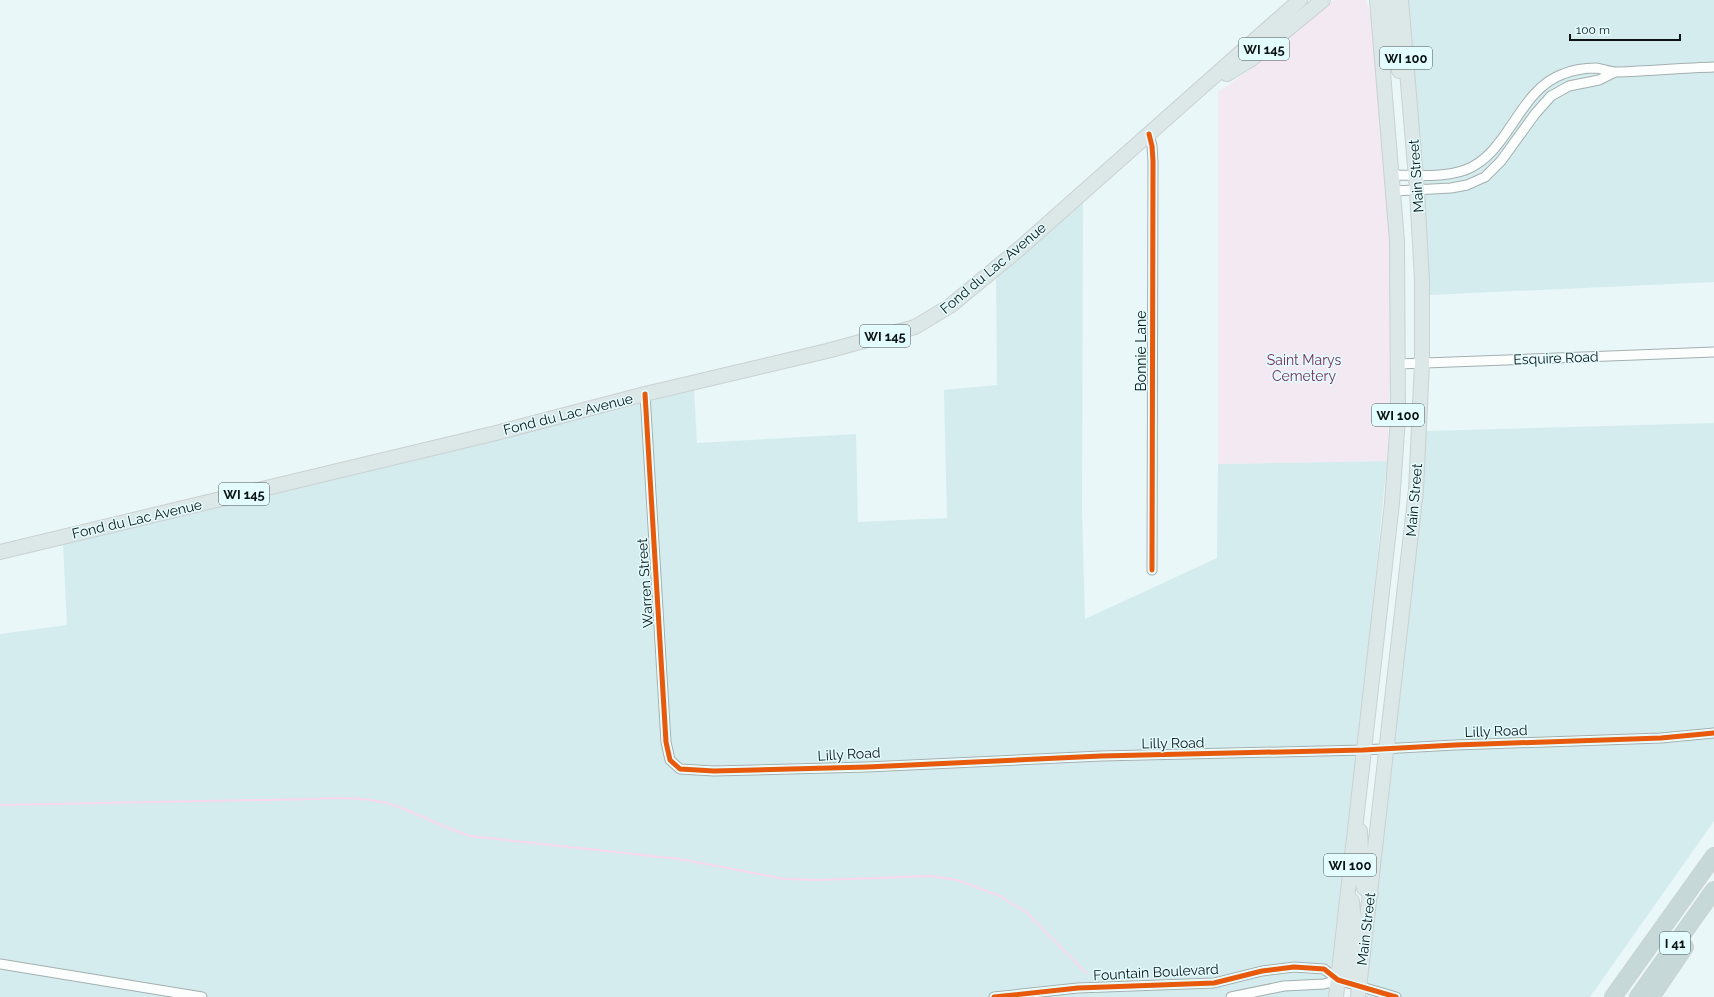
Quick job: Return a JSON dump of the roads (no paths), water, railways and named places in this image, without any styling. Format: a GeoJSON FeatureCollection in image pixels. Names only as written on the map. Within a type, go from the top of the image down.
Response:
{"type":"FeatureCollection","features":[{"type":"Feature","properties":{"kind":"highway","name":"I 41"},"geometry":{"type":"LineString","coordinates":[[1613,997],[1714,856]]}},
{"type":"Feature","properties":{"kind":"highway","name":"I 41"},"geometry":{"type":"LineString","coordinates":[[1638,997],[1714,890]]}},
{"type":"Feature","properties":{"kind":"highway"},"geometry":{"type":"LineString","coordinates":[[1651,997],[1714,905]]}},
{"type":"Feature","properties":{"kind":"main road","name":"Fond du Lac Avenue"},"geometry":{"type":"LineString","coordinates":[[0,552],[491,434],[645,394],[834,349],[921,324],[964,296],[1091,186],[1300,0]]}},
{"type":"Feature","properties":{"kind":"main road","name":"Fond du Lac Avenue"},"geometry":{"type":"LineString","coordinates":[[1199,90],[1250,60],[1323,0]]}},
{"type":"Feature","properties":{"kind":"main road"},"geometry":{"type":"LineString","coordinates":[[1389,0],[1391,29],[1400,76],[1411,116]]}},
{"type":"Feature","properties":{"kind":"main road","name":"Main Street"},"geometry":{"type":"LineString","coordinates":[[1359,991],[1416,490],[1422,363],[1422,280],[1417,190],[1401,0]]}},
{"type":"Feature","properties":{"kind":"main road","name":"Main Street"},"geometry":{"type":"LineString","coordinates":[[1336,997],[1387,538],[1398,418],[1398,279],[1394,191],[1376,3]]}},
{"type":"Feature","properties":{"kind":"main road"},"geometry":{"type":"LineString","coordinates":[[1387,538],[1410,541]]}},
{"type":"Feature","properties":{"kind":"main road"},"geometry":{"type":"LineString","coordinates":[[1356,813],[1361,837],[1362,881],[1364,888],[1371,894]]}},
{"type":"Feature","properties":{"kind":"main road"},"geometry":{"type":"LineString","coordinates":[[1348,881],[1353,907],[1354,929],[1351,970],[1359,991]]}},
{"type":"Feature","properties":{"kind":"main road"},"geometry":{"type":"LineString","coordinates":[[1338,980],[1343,986],[1346,997]]}},
{"type":"Feature","properties":{"kind":"street"},"geometry":{"type":"LineString","coordinates":[[1392,175],[1448,174],[1465,170],[1479,163],[1495,146],[1541,87],[1562,74],[1579,69],[1596,68],[1615,72],[1714,67]]}},
{"type":"Feature","properties":{"kind":"street"},"geometry":{"type":"LineString","coordinates":[[1394,191],[1451,188],[1467,185],[1484,177],[1506,154],[1551,96],[1568,86],[1598,80],[1615,72]]}},
{"type":"Feature","properties":{"kind":"street"},"geometry":{"type":"LineString","coordinates":[[1532,97],[1542,106]]}},
{"type":"Feature","properties":{"kind":"street","name":"Bonnie Lane"},"geometry":{"type":"LineString","coordinates":[[1149,134],[1152,146],[1153,168],[1152,570]]}},
{"type":"Feature","properties":{"kind":"street"},"geometry":{"type":"LineString","coordinates":[[1495,146],[1506,154]]}},
{"type":"Feature","properties":{"kind":"street","name":"Esquire Road"},"geometry":{"type":"LineString","coordinates":[[1398,364],[1714,352]]}},
{"type":"Feature","properties":{"kind":"street","name":"Warren Street"},"geometry":{"type":"LineString","coordinates":[[645,394],[666,742],[670,760],[677,767]]}},
{"type":"Feature","properties":{"kind":"street","name":"Lilly Road"},"geometry":{"type":"LineString","coordinates":[[677,767],[683,770],[714,771],[868,767],[1101,756],[1363,750],[1671,737],[1714,733]]}},
{"type":"Feature","properties":{"kind":"street"},"geometry":{"type":"LineString","coordinates":[[0,964],[202,997]]}},
{"type":"Feature","properties":{"kind":"street","name":"Fountain Boulevard"},"geometry":{"type":"LineString","coordinates":[[994,997],[1078,988],[1105,992],[1214,983],[1262,971],[1294,967],[1324,969],[1338,980]]}},
{"type":"Feature","properties":{"kind":"street"},"geometry":{"type":"LineString","coordinates":[[1231,997],[1284,986],[1324,984],[1338,980],[1359,991],[1396,997]]}},
{"type":"Feature","properties":{"kind":"waterway"},"geometry":{"type":"LineString","coordinates":[[0,805],[357,798],[378,801],[399,807],[470,836],[679,859],[785,879],[819,880],[931,876],[957,880],[1000,896],[1026,912],[1086,973]]}},
{"type":"Feature","properties":{"kind":"park label","name":"Saint Marys Cemetery"},"geometry":{"type":"Point","coordinates":[1304,368]}}]}
